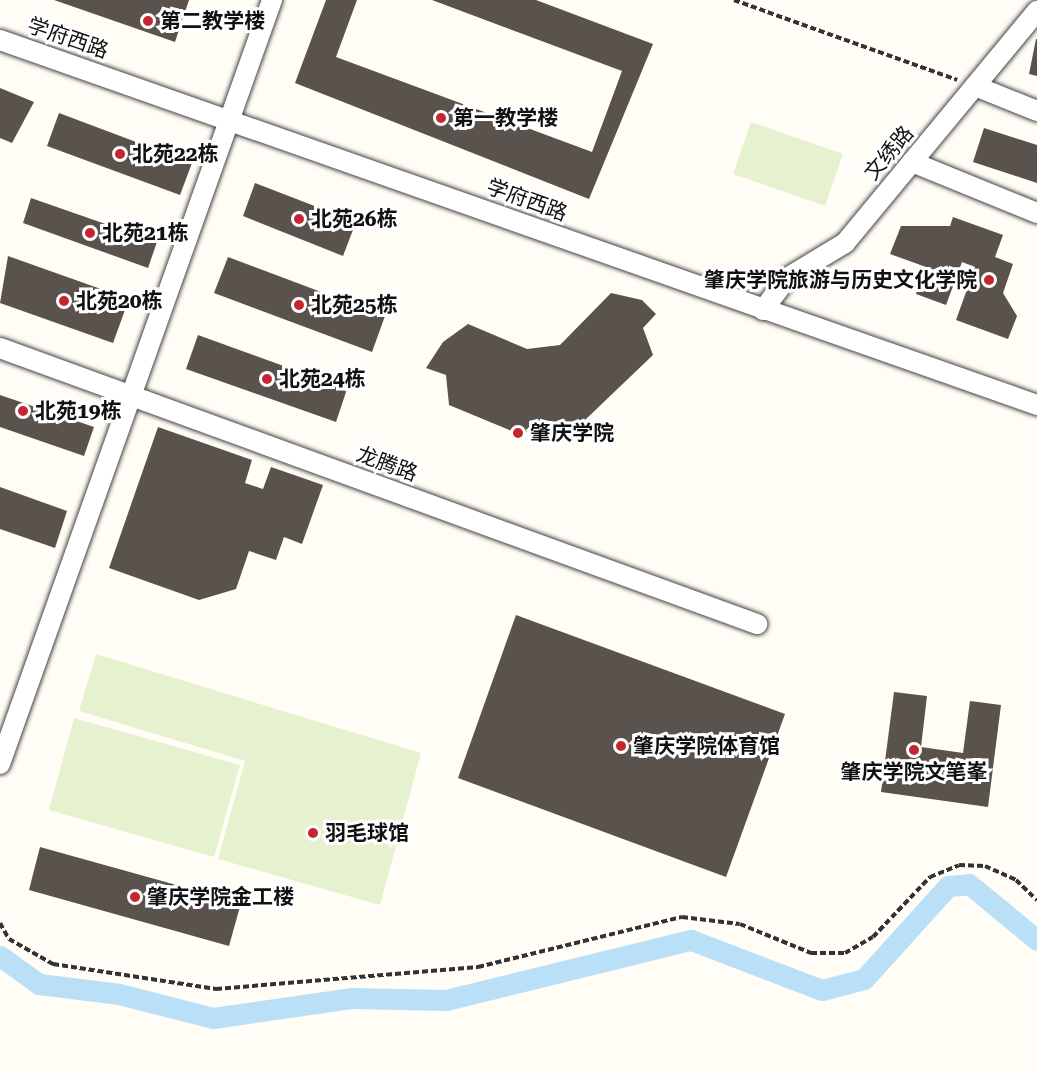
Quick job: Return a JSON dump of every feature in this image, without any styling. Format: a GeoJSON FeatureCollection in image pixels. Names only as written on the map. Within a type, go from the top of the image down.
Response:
{"type":"FeatureCollection","features":[{"type":"Feature","properties":{"kind":"street"},"geometry":{"type":"LineString","coordinates":[[0,764],[272,0]]}},
{"type":"Feature","properties":{"kind":"street","name":"文绣路"},"geometry":{"type":"LineString","coordinates":[[763,310],[787,278],[845,243],[1037,10]]}},
{"type":"Feature","properties":{"kind":"street","name":"学府西路"},"geometry":{"type":"LineString","coordinates":[[0,40],[230,119],[763,310],[1037,405]]}},
{"type":"Feature","properties":{"kind":"street"},"geometry":{"type":"LineString","coordinates":[[975,86],[1037,111]]}},
{"type":"Feature","properties":{"kind":"street"},"geometry":{"type":"LineString","coordinates":[[912,162],[1037,213]]}},
{"type":"Feature","properties":{"kind":"street","name":"龙腾路"},"geometry":{"type":"LineString","coordinates":[[0,348],[757,624]]}},
{"type":"Feature","properties":{"kind":"path"},"geometry":{"type":"LineString","coordinates":[[734,0],[975,86]]}},
{"type":"Feature","properties":{"kind":"path"},"geometry":{"type":"LineString","coordinates":[[0,923],[9,939],[53,964],[216,989],[478,968],[682,917],[740,924],[811,954],[845,953],[873,937],[930,877],[959,865],[985,866],[1016,880],[1037,900]]}},
{"type":"Feature","properties":{"kind":"green space"},"geometry":{"type":"Polygon","coordinates":[[[751,122],[843,154],[825,206],[733,174],[751,122]]]}},
{"type":"Feature","properties":{"kind":"green space"},"geometry":{"type":"Polygon","coordinates":[[[96,654],[421,753],[380,905],[218,859],[245,761],[79,711],[96,654]]]}},
{"type":"Feature","properties":{"kind":"green space"},"geometry":{"type":"Polygon","coordinates":[[[74,718],[240,765],[214,857],[49,810],[74,718]]]}},
{"type":"Feature","properties":{"kind":"building","name":"第二教学楼"},"geometry":{"type":"Polygon","coordinates":[[[54,0],[189,0],[175,42],[54,0]]]}},
{"type":"Feature","properties":{"kind":"building","name":"第一教学楼"},"geometry":{"type":"Polygon","coordinates":[[[326,0],[357,0],[336,57],[592,152],[622,71],[432,0],[536,0],[653,44],[589,199],[295,83],[326,0]]]}},
{"type":"Feature","properties":{"kind":"building"},"geometry":{"type":"Polygon","coordinates":[[[1037,39],[1037,76],[1029,74],[1037,39]]]}},
{"type":"Feature","properties":{"kind":"building"},"geometry":{"type":"Polygon","coordinates":[[[0,88],[34,102],[12,143],[0,138],[0,88]]]}},
{"type":"Feature","properties":{"kind":"building","name":"北苑22栋"},"geometry":{"type":"Polygon","coordinates":[[[59,113],[192,163],[180,195],[47,146],[59,113]]]}},
{"type":"Feature","properties":{"kind":"building"},"geometry":{"type":"Polygon","coordinates":[[[984,128],[1037,145],[1037,183],[973,162],[984,128]]]}},
{"type":"Feature","properties":{"kind":"building","name":"北苑26栋"},"geometry":{"type":"Polygon","coordinates":[[[255,183],[356,222],[343,256],[243,216],[255,183]]]}},
{"type":"Feature","properties":{"kind":"building","name":"北苑21栋"},"geometry":{"type":"Polygon","coordinates":[[[31,198],[157,242],[148,268],[23,223],[31,198]]]}},
{"type":"Feature","properties":{"kind":"building","name":"肇庆学院旅游与历史文化学院"},"geometry":{"type":"Polygon","coordinates":[[[953,217],[1003,235],[995,257],[1013,264],[1003,293],[1017,316],[1008,339],[956,320],[975,267],[962,262],[946,305],[916,294],[926,267],[890,254],[901,226],[950,226],[953,217]]]}},
{"type":"Feature","properties":{"kind":"building","name":"北苑20栋"},"geometry":{"type":"Polygon","coordinates":[[[8,256],[129,299],[113,343],[0,303],[8,256]]]}},
{"type":"Feature","properties":{"kind":"building","name":"北苑25栋"},"geometry":{"type":"Polygon","coordinates":[[[228,257],[385,316],[372,352],[214,293],[228,257]]]}},
{"type":"Feature","properties":{"kind":"building"},"geometry":{"type":"Polygon","coordinates":[[[611,293],[642,300],[656,314],[643,328],[653,355],[585,420],[554,430],[514,432],[449,405],[446,375],[426,368],[443,342],[468,324],[527,349],[560,345],[611,293]]]}},
{"type":"Feature","properties":{"kind":"building","name":"北苑24栋"},"geometry":{"type":"Polygon","coordinates":[[[198,335],[347,389],[336,422],[186,369],[198,335]]]}},
{"type":"Feature","properties":{"kind":"building","name":"北苑19栋"},"geometry":{"type":"Polygon","coordinates":[[[0,395],[94,427],[84,456],[0,427],[0,395]]]}},
{"type":"Feature","properties":{"kind":"building"},"geometry":{"type":"Polygon","coordinates":[[[158,427],[252,460],[245,483],[263,489],[271,467],[323,485],[302,544],[284,537],[276,560],[249,551],[236,589],[199,600],[109,568],[158,427]]]}},
{"type":"Feature","properties":{"kind":"building"},"geometry":{"type":"Polygon","coordinates":[[[0,487],[67,511],[55,548],[0,529],[0,487]]]}},
{"type":"Feature","properties":{"kind":"building","name":"肇庆学院体育馆"},"geometry":{"type":"Polygon","coordinates":[[[516,615],[785,714],[726,877],[458,778],[516,615]]]}},
{"type":"Feature","properties":{"kind":"building","name":"肇庆学院文笔峯"},"geometry":{"type":"Polygon","coordinates":[[[894,692],[927,696],[921,747],[963,753],[970,701],[1001,705],[988,807],[881,792],[894,692]]]}},
{"type":"Feature","properties":{"kind":"building","name":"肇庆学院金工楼"},"geometry":{"type":"Polygon","coordinates":[[[40,847],[241,903],[229,946],[29,890],[40,847]]]}},
{"type":"Feature","properties":{"kind":"waterway"},"geometry":{"type":"LineString","coordinates":[[0,956],[39,984],[119,994],[213,1018],[351,998],[446,1000],[691,940],[822,990],[864,979],[948,886],[969,884],[1037,940]]}},
{"type":"Feature","properties":{"kind":"place","name":"第二教学楼"},"geometry":{"type":"Point","coordinates":[148,21]}},
{"type":"Feature","properties":{"kind":"place","name":"第一教学楼"},"geometry":{"type":"Point","coordinates":[441,118]}},
{"type":"Feature","properties":{"kind":"place","name":"北苑22栋"},"geometry":{"type":"Point","coordinates":[120,154]}},
{"type":"Feature","properties":{"kind":"place","name":"北苑26栋"},"geometry":{"type":"Point","coordinates":[299,219]}},
{"type":"Feature","properties":{"kind":"place","name":"北苑21栋"},"geometry":{"type":"Point","coordinates":[90,233]}},
{"type":"Feature","properties":{"kind":"place","name":"肇庆学院旅游与历史文化学院"},"geometry":{"type":"Point","coordinates":[989,280]}},
{"type":"Feature","properties":{"kind":"place","name":"北苑20栋"},"geometry":{"type":"Point","coordinates":[64,301]}},
{"type":"Feature","properties":{"kind":"place","name":"北苑25栋"},"geometry":{"type":"Point","coordinates":[299,305]}},
{"type":"Feature","properties":{"kind":"place","name":"北苑24栋"},"geometry":{"type":"Point","coordinates":[267,379]}},
{"type":"Feature","properties":{"kind":"place","name":"北苑19栋"},"geometry":{"type":"Point","coordinates":[23,411]}},
{"type":"Feature","properties":{"kind":"place","name":"肇庆学院"},"geometry":{"type":"Point","coordinates":[518,433]}},
{"type":"Feature","properties":{"kind":"place","name":"肇庆学院体育馆"},"geometry":{"type":"Point","coordinates":[621,746]}},
{"type":"Feature","properties":{"kind":"place","name":"肇庆学院文笔峯"},"geometry":{"type":"Point","coordinates":[914,750]}},
{"type":"Feature","properties":{"kind":"place","name":"羽毛球馆"},"geometry":{"type":"Point","coordinates":[313,833]}},
{"type":"Feature","properties":{"kind":"place","name":"肇庆学院金工楼"},"geometry":{"type":"Point","coordinates":[135,897]}}]}
